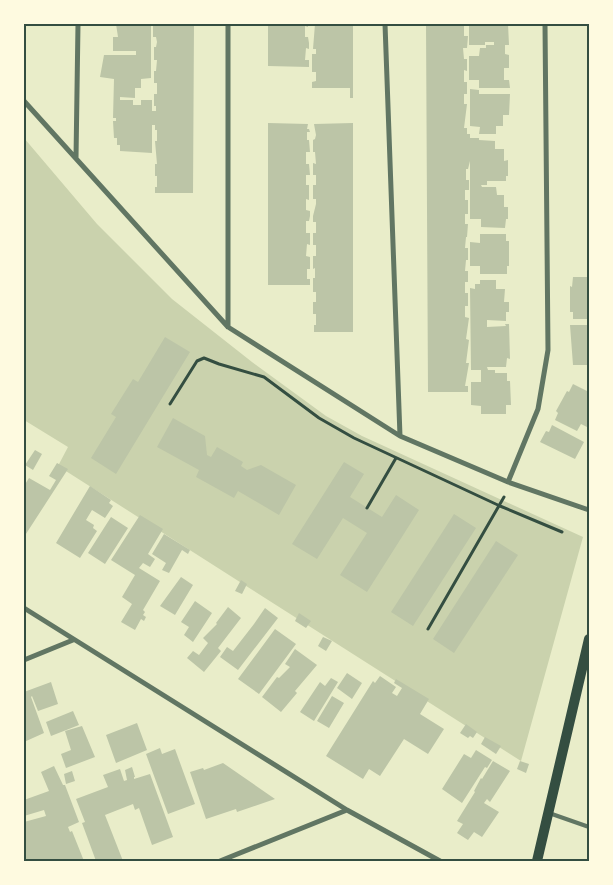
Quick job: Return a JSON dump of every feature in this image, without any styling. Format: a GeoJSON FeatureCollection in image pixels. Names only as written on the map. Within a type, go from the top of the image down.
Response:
{"type":"FeatureCollection","features":[{"type":"Feature","properties":{"kind":"main road"},"geometry":{"type":"LineString","coordinates":[[537,861],[589,639]]}},
{"type":"Feature","properties":{"kind":"street"},"geometry":{"type":"LineString","coordinates":[[76,159],[78,24]]}},
{"type":"Feature","properties":{"kind":"street"},"geometry":{"type":"LineString","coordinates":[[228,24],[228,327]]}},
{"type":"Feature","properties":{"kind":"street"},"geometry":{"type":"LineString","coordinates":[[385,24],[400,436]]}},
{"type":"Feature","properties":{"kind":"street"},"geometry":{"type":"LineString","coordinates":[[508,482],[538,409],[548,350],[545,24]]}},
{"type":"Feature","properties":{"kind":"street"},"geometry":{"type":"LineString","coordinates":[[24,101],[228,327],[400,436],[508,482],[589,510]]}},
{"type":"Feature","properties":{"kind":"street"},"geometry":{"type":"LineString","coordinates":[[24,608],[347,810],[440,861]]}},
{"type":"Feature","properties":{"kind":"street"},"geometry":{"type":"LineString","coordinates":[[24,660],[73,640]]}},
{"type":"Feature","properties":{"kind":"street"},"geometry":{"type":"LineString","coordinates":[[220,861],[347,810]]}},
{"type":"Feature","properties":{"kind":"lane"},"geometry":{"type":"LineString","coordinates":[[549,813],[589,827]]}},
{"type":"Feature","properties":{"kind":"path"},"geometry":{"type":"LineString","coordinates":[[170,404],[197,361],[204,358],[264,377],[319,418],[354,438],[500,506],[562,532]]}},
{"type":"Feature","properties":{"kind":"path"},"geometry":{"type":"LineString","coordinates":[[367,508],[396,458]]}},
{"type":"Feature","properties":{"kind":"path"},"geometry":{"type":"LineString","coordinates":[[428,629],[500,506],[508,482]]}},
{"type":"Feature","properties":{"kind":"green space"},"geometry":{"type":"Polygon","coordinates":[[[24,138],[97,224],[172,299],[252,362],[326,416],[362,436],[583,537],[521,761],[58,466],[68,447],[24,420],[24,138]]]}},
{"type":"Feature","properties":{"kind":"building"},"geometry":{"type":"Polygon","coordinates":[[[116,24],[151,24],[151,78],[141,79],[141,88],[135,88],[135,98],[120,97],[120,100],[133,100],[133,105],[141,105],[141,100],[152,100],[152,111],[156,111],[154,94],[157,94],[157,83],[154,83],[154,71],[156,71],[157,60],[154,60],[154,47],[156,47],[157,42],[156,37],[153,37],[153,24],[194,24],[193,193],[155,193],[155,187],[157,187],[157,176],[155,176],[155,164],[157,164],[155,141],[157,141],[157,130],[155,130],[155,125],[152,125],[152,153],[120,151],[120,145],[117,145],[117,138],[114,138],[113,121],[116,121],[116,118],[113,118],[114,79],[100,77],[104,55],[136,55],[136,51],[113,51],[113,37],[118,37],[116,24]]]}},
{"type":"Feature","properties":{"kind":"building"},"geometry":{"type":"Polygon","coordinates":[[[268,24],[308,24],[308,27],[305,26],[305,37],[308,37],[309,49],[306,48],[305,60],[309,60],[309,67],[268,66],[268,24]]]}},
{"type":"Feature","properties":{"kind":"building"},"geometry":{"type":"Polygon","coordinates":[[[315,24],[353,24],[353,98],[350,98],[350,88],[312,88],[312,82],[316,81],[316,72],[312,72],[312,54],[316,54],[316,49],[313,49],[315,24]]]}},
{"type":"Feature","properties":{"kind":"building"},"geometry":{"type":"Polygon","coordinates":[[[426,24],[464,24],[464,36],[468,36],[467,48],[463,48],[464,59],[467,59],[467,71],[464,70],[467,94],[464,94],[464,104],[467,104],[464,128],[467,128],[467,134],[470,134],[470,138],[495,141],[495,149],[504,149],[504,161],[508,160],[508,176],[506,176],[506,181],[487,181],[487,185],[481,185],[482,187],[496,187],[497,195],[504,195],[504,207],[508,207],[508,219],[506,219],[505,228],[481,227],[481,219],[470,219],[470,161],[468,169],[466,169],[466,180],[469,180],[469,190],[465,190],[465,200],[468,200],[468,214],[465,214],[465,224],[468,224],[465,248],[468,248],[468,260],[466,260],[465,271],[468,271],[468,282],[465,282],[465,293],[468,293],[468,306],[465,306],[465,317],[469,318],[466,339],[469,340],[466,363],[469,363],[465,386],[468,386],[468,392],[428,392],[426,24]]]}},
{"type":"Feature","properties":{"kind":"building"},"geometry":{"type":"Polygon","coordinates":[[[469,24],[508,24],[509,45],[505,45],[505,54],[509,55],[509,68],[504,68],[504,80],[509,80],[510,88],[479,88],[479,80],[469,80],[469,56],[479,56],[480,48],[486,48],[486,45],[494,45],[494,42],[485,42],[485,45],[469,45],[469,24]]]}},
{"type":"Feature","properties":{"kind":"building"},"geometry":{"type":"Polygon","coordinates":[[[470,89],[479,90],[479,94],[510,94],[509,115],[503,115],[503,126],[496,126],[496,134],[479,134],[480,127],[470,126],[470,89]]]}},
{"type":"Feature","properties":{"kind":"building"},"geometry":{"type":"Polygon","coordinates":[[[268,123],[308,124],[307,129],[310,132],[307,132],[307,140],[309,140],[310,152],[306,152],[306,164],[309,164],[310,175],[306,175],[306,185],[309,185],[309,200],[306,199],[306,210],[310,211],[310,216],[309,221],[306,221],[306,233],[310,233],[310,245],[307,244],[306,256],[310,257],[310,269],[307,269],[307,279],[310,279],[310,285],[268,285],[268,123]]]}},
{"type":"Feature","properties":{"kind":"building"},"geometry":{"type":"Polygon","coordinates":[[[353,123],[353,332],[314,332],[316,314],[313,314],[313,302],[316,302],[316,292],[313,292],[315,268],[313,269],[313,256],[316,256],[316,245],[313,245],[313,233],[316,233],[316,222],[313,222],[313,216],[316,199],[313,199],[313,185],[316,185],[316,175],[313,175],[313,163],[316,164],[313,140],[316,135],[314,124],[353,123]]]}},
{"type":"Feature","properties":{"kind":"building"},"geometry":{"type":"Polygon","coordinates":[[[480,234],[506,234],[506,241],[509,241],[509,266],[507,266],[507,274],[480,274],[480,266],[470,266],[470,242],[480,243],[480,234]]]}},
{"type":"Feature","properties":{"kind":"building"},"geometry":{"type":"Polygon","coordinates":[[[573,277],[589,277],[589,319],[573,319],[573,312],[570,312],[570,286],[572,287],[573,277]]]}},
{"type":"Feature","properties":{"kind":"building"},"geometry":{"type":"Polygon","coordinates":[[[480,280],[496,280],[496,289],[505,289],[504,302],[509,302],[509,312],[506,312],[506,321],[487,320],[487,327],[506,326],[505,324],[509,324],[510,359],[507,358],[506,367],[487,367],[488,370],[495,370],[495,373],[507,373],[507,381],[510,381],[511,405],[506,405],[506,414],[481,414],[481,406],[471,405],[471,382],[481,382],[481,370],[471,370],[470,288],[475,289],[475,284],[480,284],[480,280]]]}},
{"type":"Feature","properties":{"kind":"building"},"geometry":{"type":"Polygon","coordinates":[[[570,325],[589,325],[589,365],[573,365],[570,325]]]}},
{"type":"Feature","properties":{"kind":"building"},"geometry":{"type":"Polygon","coordinates":[[[165,337],[190,352],[116,474],[91,458],[116,417],[111,414],[133,379],[138,382],[165,337]]]}},
{"type":"Feature","properties":{"kind":"building"},"geometry":{"type":"Polygon","coordinates":[[[573,384],[589,392],[589,428],[581,424],[577,431],[555,420],[558,413],[556,411],[573,384]]]}},
{"type":"Feature","properties":{"kind":"building"},"geometry":{"type":"Polygon","coordinates":[[[173,418],[205,436],[207,455],[211,457],[217,447],[243,462],[241,466],[247,470],[261,465],[296,485],[279,515],[238,491],[234,498],[196,477],[199,470],[157,447],[173,418]]]}},
{"type":"Feature","properties":{"kind":"building"},"geometry":{"type":"Polygon","coordinates":[[[552,425],[584,442],[575,459],[540,442],[546,431],[549,432],[552,425]]]}},
{"type":"Feature","properties":{"kind":"building"},"geometry":{"type":"Polygon","coordinates":[[[35,450],[42,454],[33,470],[25,465],[35,450]]]}},
{"type":"Feature","properties":{"kind":"building"},"geometry":{"type":"Polygon","coordinates":[[[344,462],[364,474],[350,497],[382,517],[396,495],[419,510],[367,592],[340,575],[367,533],[343,518],[317,559],[292,544],[344,462]]]}},
{"type":"Feature","properties":{"kind":"building"},"geometry":{"type":"Polygon","coordinates":[[[57,463],[68,469],[24,537],[24,486],[29,478],[50,490],[56,480],[49,476],[57,463]]]}},
{"type":"Feature","properties":{"kind":"building"},"geometry":{"type":"Polygon","coordinates":[[[90,486],[111,500],[109,503],[113,506],[105,518],[92,510],[86,520],[94,525],[93,528],[97,531],[80,558],[56,543],[90,486]]]}},
{"type":"Feature","properties":{"kind":"building"},"geometry":{"type":"Polygon","coordinates":[[[454,514],[476,528],[413,626],[391,612],[454,514]]]}},
{"type":"Feature","properties":{"kind":"building"},"geometry":{"type":"Polygon","coordinates":[[[140,515],[163,529],[148,554],[155,559],[150,567],[143,563],[139,568],[160,581],[143,610],[145,612],[143,615],[146,617],[144,621],[141,619],[135,630],[121,622],[132,604],[122,597],[135,575],[111,560],[140,515]]]}},
{"type":"Feature","properties":{"kind":"building"},"geometry":{"type":"Polygon","coordinates":[[[111,517],[128,528],[105,564],[88,553],[111,517]]]}},
{"type":"Feature","properties":{"kind":"building"},"geometry":{"type":"Polygon","coordinates":[[[164,534],[190,550],[188,554],[182,550],[169,573],[162,570],[166,563],[152,554],[164,534]]]}},
{"type":"Feature","properties":{"kind":"building"},"geometry":{"type":"Polygon","coordinates":[[[496,541],[518,555],[454,653],[433,639],[496,541]]]}},
{"type":"Feature","properties":{"kind":"building"},"geometry":{"type":"Polygon","coordinates":[[[181,577],[193,585],[175,615],[160,606],[181,577]]]}},
{"type":"Feature","properties":{"kind":"building"},"geometry":{"type":"Polygon","coordinates":[[[241,580],[247,584],[242,594],[235,591],[241,580]]]}},
{"type":"Feature","properties":{"kind":"building"},"geometry":{"type":"Polygon","coordinates":[[[195,601],[212,613],[193,642],[184,635],[189,627],[181,622],[195,601]]]}},
{"type":"Feature","properties":{"kind":"building"},"geometry":{"type":"Polygon","coordinates":[[[228,607],[241,618],[218,648],[221,651],[204,672],[187,658],[193,651],[199,655],[208,643],[203,638],[217,624],[228,607]]]}},
{"type":"Feature","properties":{"kind":"building"},"geometry":{"type":"Polygon","coordinates":[[[265,608],[278,618],[238,670],[220,657],[227,647],[233,651],[265,608]]]}},
{"type":"Feature","properties":{"kind":"building"},"geometry":{"type":"Polygon","coordinates":[[[299,613],[311,621],[306,628],[295,621],[299,613]]]}},
{"type":"Feature","properties":{"kind":"building"},"geometry":{"type":"Polygon","coordinates":[[[275,629],[296,644],[259,694],[238,679],[275,629]]]}},
{"type":"Feature","properties":{"kind":"building"},"geometry":{"type":"Polygon","coordinates":[[[323,637],[332,641],[326,651],[318,646],[323,637]]]}},
{"type":"Feature","properties":{"kind":"building"},"geometry":{"type":"Polygon","coordinates":[[[295,649],[317,665],[295,691],[297,693],[281,712],[262,697],[277,677],[279,678],[290,667],[285,664],[295,649]]]}},
{"type":"Feature","properties":{"kind":"building"},"geometry":{"type":"Polygon","coordinates":[[[347,673],[362,683],[352,699],[337,688],[347,673]]]}},
{"type":"Feature","properties":{"kind":"building"},"geometry":{"type":"Polygon","coordinates":[[[380,676],[396,687],[392,693],[397,696],[402,688],[394,683],[396,679],[429,699],[420,714],[444,729],[428,754],[404,739],[380,776],[369,769],[363,779],[326,756],[373,681],[375,683],[380,676]]]}},
{"type":"Feature","properties":{"kind":"building"},"geometry":{"type":"Polygon","coordinates":[[[331,678],[338,682],[314,721],[300,712],[320,682],[325,686],[331,678]]]}},
{"type":"Feature","properties":{"kind":"building"},"geometry":{"type":"Polygon","coordinates":[[[51,682],[58,704],[38,711],[31,697],[44,733],[24,742],[24,692],[51,682]]]}},
{"type":"Feature","properties":{"kind":"building"},"geometry":{"type":"Polygon","coordinates":[[[332,696],[344,703],[329,728],[317,721],[332,696]]]}},
{"type":"Feature","properties":{"kind":"building"},"geometry":{"type":"Polygon","coordinates":[[[73,711],[79,725],[51,736],[46,722],[73,711]]]}},
{"type":"Feature","properties":{"kind":"building"},"geometry":{"type":"Polygon","coordinates":[[[137,723],[147,750],[116,763],[106,735],[137,723]]]}},
{"type":"Feature","properties":{"kind":"building"},"geometry":{"type":"Polygon","coordinates":[[[466,724],[477,732],[473,738],[470,736],[468,738],[460,733],[466,724]]]}},
{"type":"Feature","properties":{"kind":"building"},"geometry":{"type":"Polygon","coordinates":[[[82,726],[95,757],[66,768],[61,754],[71,750],[65,731],[82,726]]]}},
{"type":"Feature","properties":{"kind":"building"},"geometry":{"type":"Polygon","coordinates":[[[485,737],[501,746],[496,754],[481,744],[485,737]]]}},
{"type":"Feature","properties":{"kind":"building"},"geometry":{"type":"Polygon","coordinates":[[[160,748],[162,754],[175,749],[195,804],[168,814],[146,754],[160,748]]]}},
{"type":"Feature","properties":{"kind":"building"},"geometry":{"type":"Polygon","coordinates":[[[476,750],[492,760],[487,768],[485,767],[462,803],[442,789],[464,754],[471,758],[476,750]]]}},
{"type":"Feature","properties":{"kind":"building"},"geometry":{"type":"Polygon","coordinates":[[[493,761],[510,771],[490,802],[487,799],[484,803],[499,812],[482,837],[474,832],[468,840],[457,833],[463,824],[457,821],[475,792],[481,778],[493,761]]]}},
{"type":"Feature","properties":{"kind":"building"},"geometry":{"type":"Polygon","coordinates":[[[520,761],[529,764],[526,773],[517,769],[520,761]]]}},
{"type":"Feature","properties":{"kind":"building"},"geometry":{"type":"Polygon","coordinates":[[[223,763],[275,799],[237,812],[236,809],[206,819],[190,772],[203,768],[204,770],[223,763]]]}},
{"type":"Feature","properties":{"kind":"building"},"geometry":{"type":"Polygon","coordinates":[[[54,766],[63,785],[65,785],[79,822],[68,827],[70,832],[72,831],[84,861],[24,861],[24,822],[46,816],[44,810],[24,816],[24,800],[49,791],[41,772],[54,766]]]}},
{"type":"Feature","properties":{"kind":"building"},"geometry":{"type":"Polygon","coordinates":[[[132,767],[134,779],[150,774],[173,837],[152,845],[139,808],[135,810],[133,804],[105,815],[123,861],[96,861],[82,823],[85,822],[76,799],[108,787],[103,775],[120,769],[124,781],[127,780],[125,770],[132,767]]]}},
{"type":"Feature","properties":{"kind":"building"},"geometry":{"type":"Polygon","coordinates":[[[72,771],[75,781],[66,784],[64,774],[72,771]]]}}]}
